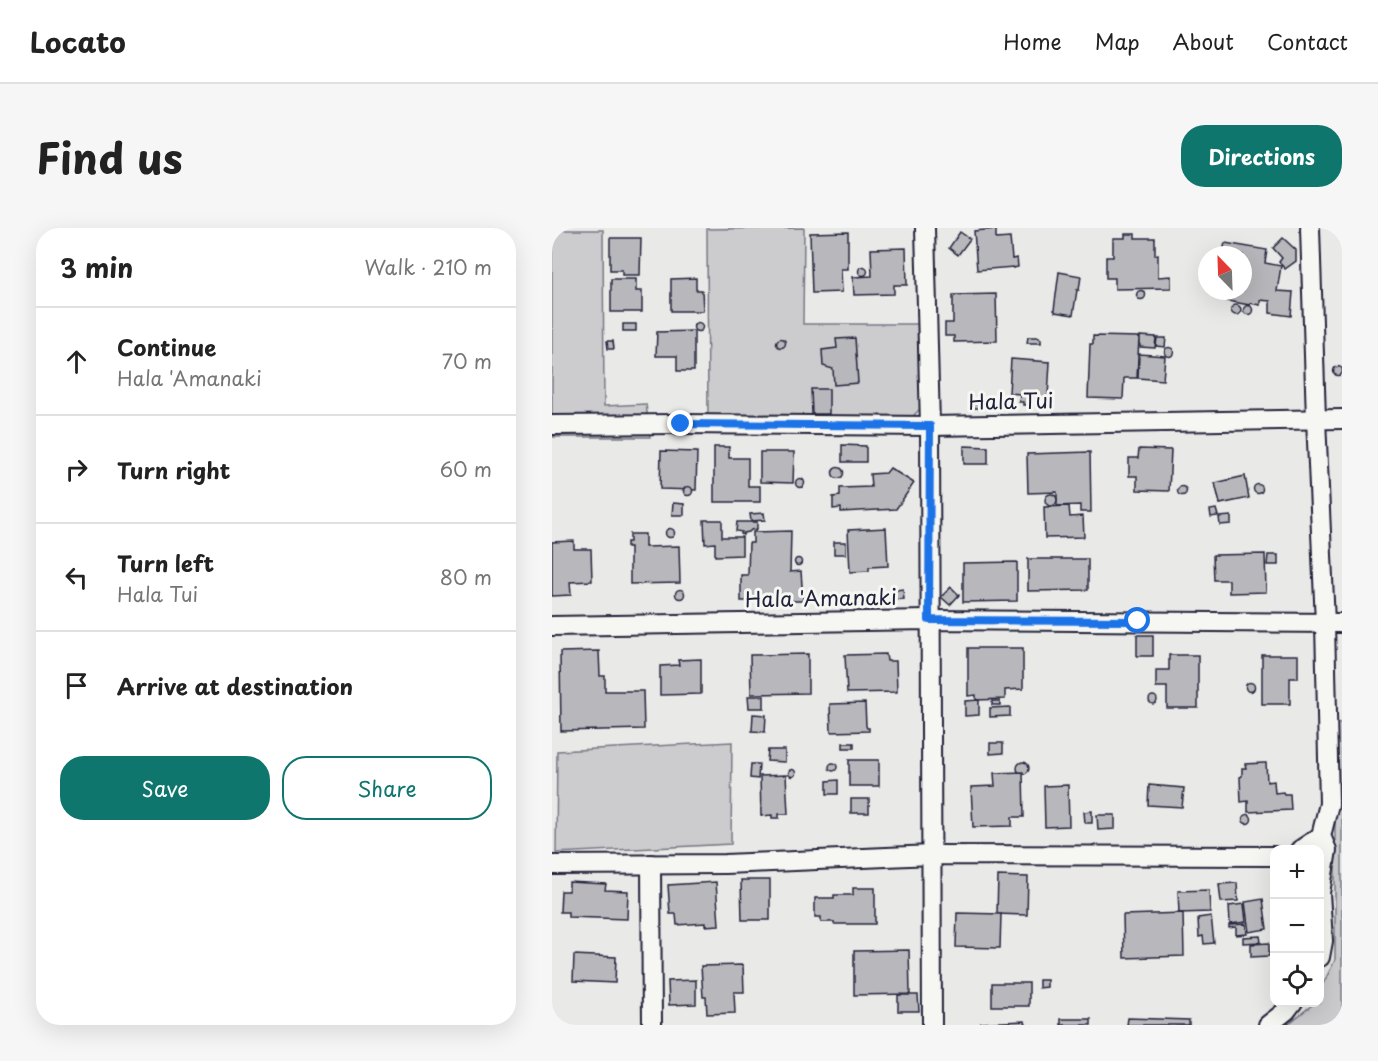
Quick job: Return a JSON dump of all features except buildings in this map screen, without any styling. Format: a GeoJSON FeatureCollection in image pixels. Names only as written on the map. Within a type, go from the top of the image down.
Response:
{"type":"FeatureCollection","features":[{"type":"Feature","properties":{"kind":"street"},"geometry":{"type":"LineString","coordinates":[[925,228],[930,426],[932,1025]]}},
{"type":"Feature","properties":{"kind":"street"},"geometry":{"type":"LineString","coordinates":[[1310,228],[1316,419],[1334,623],[1329,804],[1321,836],[1327,850],[1320,893],[1323,941],[1321,953]]}},
{"type":"Feature","properties":{"kind":"street","name":"Hala Tui"},"geometry":{"type":"LineString","coordinates":[[552,425],[930,426],[1342,419]]}},
{"type":"Feature","properties":{"kind":"street","name":"Hala 'Amanaki"},"geometry":{"type":"LineString","coordinates":[[552,626],[929,620],[1334,623]]}},
{"type":"Feature","properties":{"kind":"street"},"geometry":{"type":"LineString","coordinates":[[1306,845],[1321,836]]}},
{"type":"Feature","properties":{"kind":"street"},"geometry":{"type":"LineString","coordinates":[[552,865],[726,864],[932,855],[1270,856]]}},
{"type":"Feature","properties":{"kind":"street"},"geometry":{"type":"LineString","coordinates":[[651,864],[652,1025]]}},
{"type":"Feature","properties":{"kind":"street"},"geometry":{"type":"LineString","coordinates":[[1268,1025],[1289,1007]]}},
{"type":"Feature","properties":{"kind":"shaded area"},"geometry":{"type":"Polygon","coordinates":[[[804,228],[803,324],[919,324],[920,409],[911,418],[708,419],[707,229],[804,228]]]}},
{"type":"Feature","properties":{"kind":"shaded area"},"geometry":{"type":"Polygon","coordinates":[[[552,230],[603,230],[604,406],[646,404],[650,437],[552,437],[552,230]]]}},
{"type":"Feature","properties":{"kind":"shaded area"},"geometry":{"type":"Polygon","coordinates":[[[1335,723],[1342,723],[1342,1025],[1287,1025],[1310,1007],[1324,1007],[1324,982],[1335,960],[1335,723]]]}},
{"type":"Feature","properties":{"kind":"shaded area"},"geometry":{"type":"Polygon","coordinates":[[[732,742],[731,844],[556,853],[557,751],[732,742]]]}},
{"type":"Feature","properties":{"kind":"route"},"geometry":{"type":"LineString","coordinates":[[681,424],[930,426],[929,620],[1138,621]]}}]}
